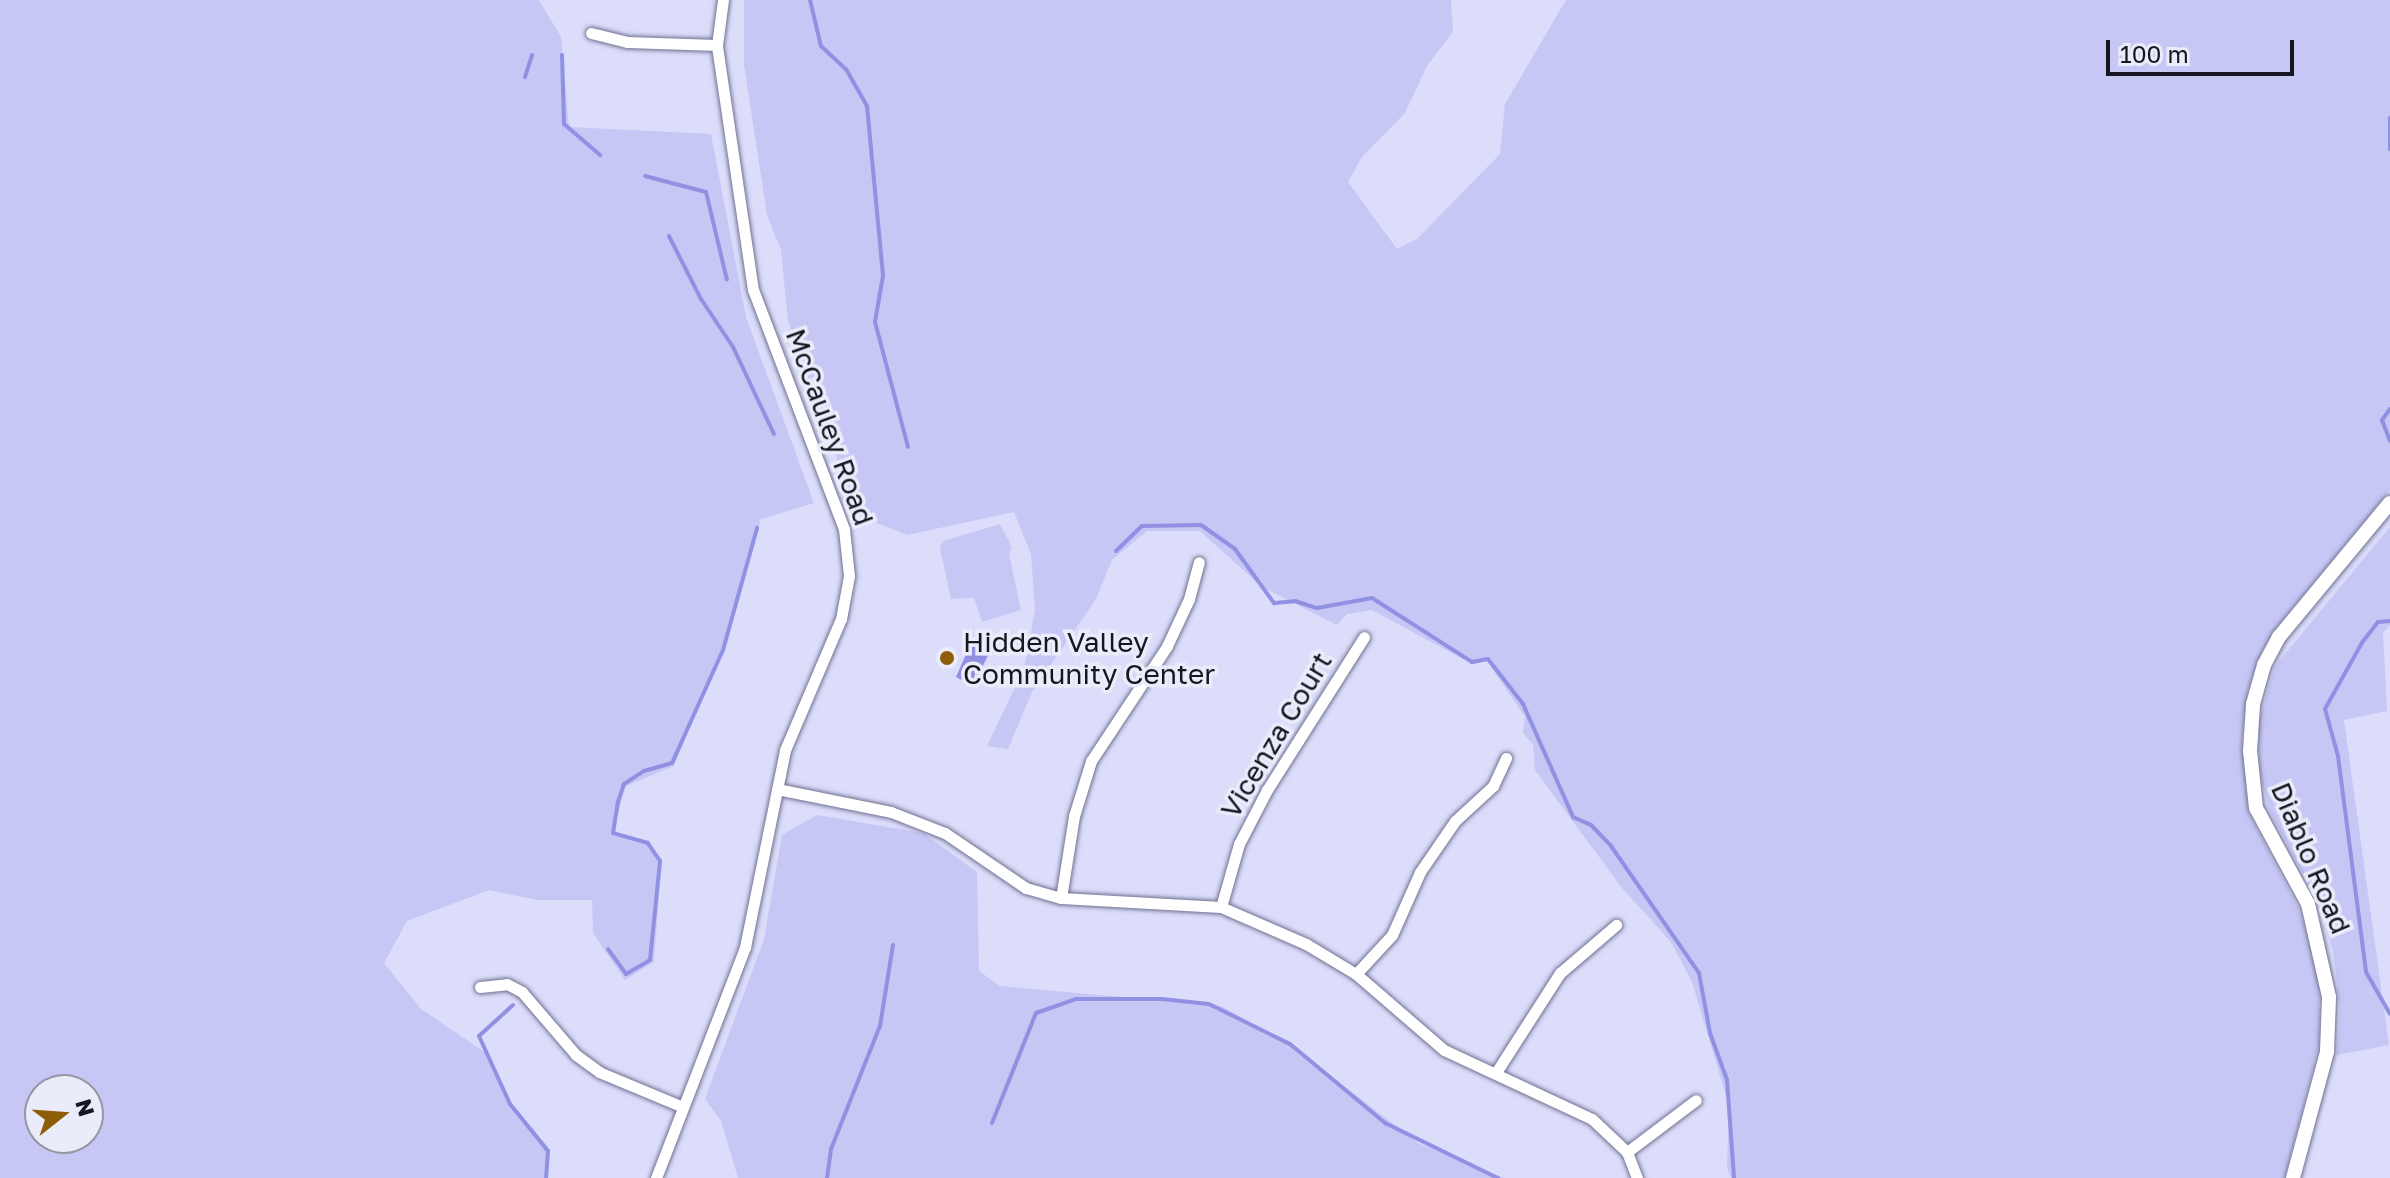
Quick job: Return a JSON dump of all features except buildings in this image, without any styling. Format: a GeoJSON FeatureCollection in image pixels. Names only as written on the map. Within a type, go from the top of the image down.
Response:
{"type":"FeatureCollection","features":[{"type":"Feature","properties":{"kind":"street","name":"McCauley Road"},"geometry":{"type":"LineString","coordinates":[[656,1178],[745,947],[785,750],[841,619],[849,552],[753,290],[717,45],[723,0]]}},
{"type":"Feature","properties":{"kind":"street"},"geometry":{"type":"LineString","coordinates":[[591,33],[627,42],[717,45]]}},
{"type":"Feature","properties":{"kind":"street","name":"Diablo Road"},"geometry":{"type":"LineString","coordinates":[[2293,1178],[2327,1052],[2329,997],[2312,914],[2256,808],[2250,761],[2253,704],[2264,665],[2279,637],[2390,503]]}},
{"type":"Feature","properties":{"kind":"street"},"geometry":{"type":"LineString","coordinates":[[1061,898],[1074,816],[1091,761],[1167,646],[1189,599],[1199,562]]}},
{"type":"Feature","properties":{"kind":"street","name":"Vicenza Court"},"geometry":{"type":"LineString","coordinates":[[1221,907],[1239,844],[1267,790],[1364,637]]}},
{"type":"Feature","properties":{"kind":"street"},"geometry":{"type":"LineString","coordinates":[[1356,974],[1392,935],[1420,872],[1455,821],[1493,786],[1506,758]]}},
{"type":"Feature","properties":{"kind":"street"},"geometry":{"type":"LineString","coordinates":[[777,789],[891,812],[945,833],[1026,888],[1061,898],[1221,907],[1306,944],[1356,974],[1444,1050],[1497,1071],[1579,1111],[1627,1152],[1637,1178]]}},
{"type":"Feature","properties":{"kind":"street"},"geometry":{"type":"LineString","coordinates":[[1497,1071],[1560,973],[1616,925]]}},
{"type":"Feature","properties":{"kind":"street"},"geometry":{"type":"LineString","coordinates":[[480,987],[507,984],[522,992],[576,1055],[599,1072],[683,1107]]}},
{"type":"Feature","properties":{"kind":"street"},"geometry":{"type":"LineString","coordinates":[[1627,1152],[1696,1100]]}},
{"type":"Feature","properties":{"kind":"shaded area"},"geometry":{"type":"Polygon","coordinates":[[[0,0],[539,0],[561,37],[569,127],[711,134],[746,317],[814,503],[761,519],[726,640],[674,766],[626,786],[612,832],[651,846],[661,867],[654,962],[625,980],[593,933],[592,900],[537,900],[489,890],[407,921],[384,963],[421,1009],[489,1055],[512,1109],[547,1152],[546,1178],[0,1178],[0,0]]]}},
{"type":"Feature","properties":{"kind":"shaded area"},"geometry":{"type":"Polygon","coordinates":[[[744,0],[1451,0],[1453,32],[1427,66],[1405,113],[1362,157],[1348,182],[1397,249],[1417,239],[1500,154],[1505,104],[1566,0],[2390,0],[2390,490],[2280,623],[2260,654],[2248,690],[2242,735],[2249,814],[2300,911],[2319,981],[2319,1045],[2285,1178],[1731,1178],[1727,1168],[1729,1106],[1692,982],[1671,942],[1622,888],[1535,770],[1533,745],[1523,733],[1525,717],[1487,661],[1472,664],[1372,610],[1347,614],[1337,625],[1262,587],[1200,531],[1147,531],[1112,560],[1096,599],[1032,692],[1008,749],[987,746],[1024,668],[1035,610],[1031,554],[1014,512],[907,535],[867,519],[849,493],[788,321],[781,250],[767,215],[744,65],[744,0]]]}},
{"type":"Feature","properties":{"kind":"shaded area"},"geometry":{"type":"Polygon","coordinates":[[[1000,524],[1012,547],[1009,554],[1021,610],[982,622],[974,598],[951,599],[940,548],[943,541],[1000,524]]]}},
{"type":"Feature","properties":{"kind":"shaded area"},"geometry":{"type":"Polygon","coordinates":[[[2390,527],[2390,625],[2383,633],[2387,711],[2344,720],[2389,1045],[2337,1055],[2340,1008],[2333,951],[2320,906],[2270,812],[2259,771],[2259,720],[2275,666],[2390,527]]]}},
{"type":"Feature","properties":{"kind":"shaded area"},"geometry":{"type":"Polygon","coordinates":[[[817,815],[923,833],[977,872],[979,971],[1000,986],[1221,1006],[1296,1049],[1418,1143],[1504,1178],[738,1178],[721,1121],[705,1099],[764,939],[782,835],[817,815]]]}},
{"type":"Feature","properties":{"kind":"water"},"geometry":{"type":"Polygon","coordinates":[[[973,638],[992,647],[973,686],[956,677],[973,638]]]}},
{"type":"Feature","properties":{"kind":"waterway"},"geometry":{"type":"LineString","coordinates":[[810,0],[821,46],[846,69],[867,106],[883,276],[875,322],[908,447]]}},
{"type":"Feature","properties":{"kind":"waterway"},"geometry":{"type":"LineString","coordinates":[[525,77],[532,55]]}},
{"type":"Feature","properties":{"kind":"waterway"},"geometry":{"type":"LineString","coordinates":[[562,55],[564,124],[600,155]]}},
{"type":"Feature","properties":{"kind":"waterway"},"geometry":{"type":"LineString","coordinates":[[2390,118],[2390,149]]}},
{"type":"Feature","properties":{"kind":"waterway"},"geometry":{"type":"LineString","coordinates":[[645,176],[706,192],[727,280]]}},
{"type":"Feature","properties":{"kind":"waterway"},"geometry":{"type":"LineString","coordinates":[[669,236],[701,299],[733,347],[774,434]]}},
{"type":"Feature","properties":{"kind":"waterway"},"geometry":{"type":"LineString","coordinates":[[2390,409],[2382,420],[2390,441]]}},
{"type":"Feature","properties":{"kind":"waterway"},"geometry":{"type":"LineString","coordinates":[[1116,551],[1142,526],[1201,525],[1235,549],[1274,603],[1295,601],[1317,608],[1372,598],[1472,662],[1488,659],[1523,704],[1573,817],[1591,825],[1611,846],[1699,973],[1710,1033],[1727,1080],[1734,1178]]}},
{"type":"Feature","properties":{"kind":"waterway"},"geometry":{"type":"LineString","coordinates":[[608,949],[626,974],[650,960],[660,861],[648,843],[613,833],[618,802],[624,784],[644,771],[672,763],[723,650],[757,528]]}},
{"type":"Feature","properties":{"kind":"waterway"},"geometry":{"type":"LineString","coordinates":[[2390,621],[2378,622],[2363,641],[2325,709],[2338,756],[2366,972],[2390,1014]]}},
{"type":"Feature","properties":{"kind":"waterway"},"geometry":{"type":"LineString","coordinates":[[827,1178],[831,1149],[880,1026],[893,945]]}},
{"type":"Feature","properties":{"kind":"waterway"},"geometry":{"type":"LineString","coordinates":[[992,1123],[1036,1013],[1076,999],[1162,999],[1209,1004],[1290,1044],[1385,1123],[1498,1178]]}},
{"type":"Feature","properties":{"kind":"waterway"},"geometry":{"type":"LineString","coordinates":[[513,1005],[479,1036],[510,1104],[548,1151],[546,1178]]}},
{"type":"Feature","properties":{"kind":"place","name":"Hidden Valley Community Center"},"geometry":{"type":"Point","coordinates":[947,658]}}]}
